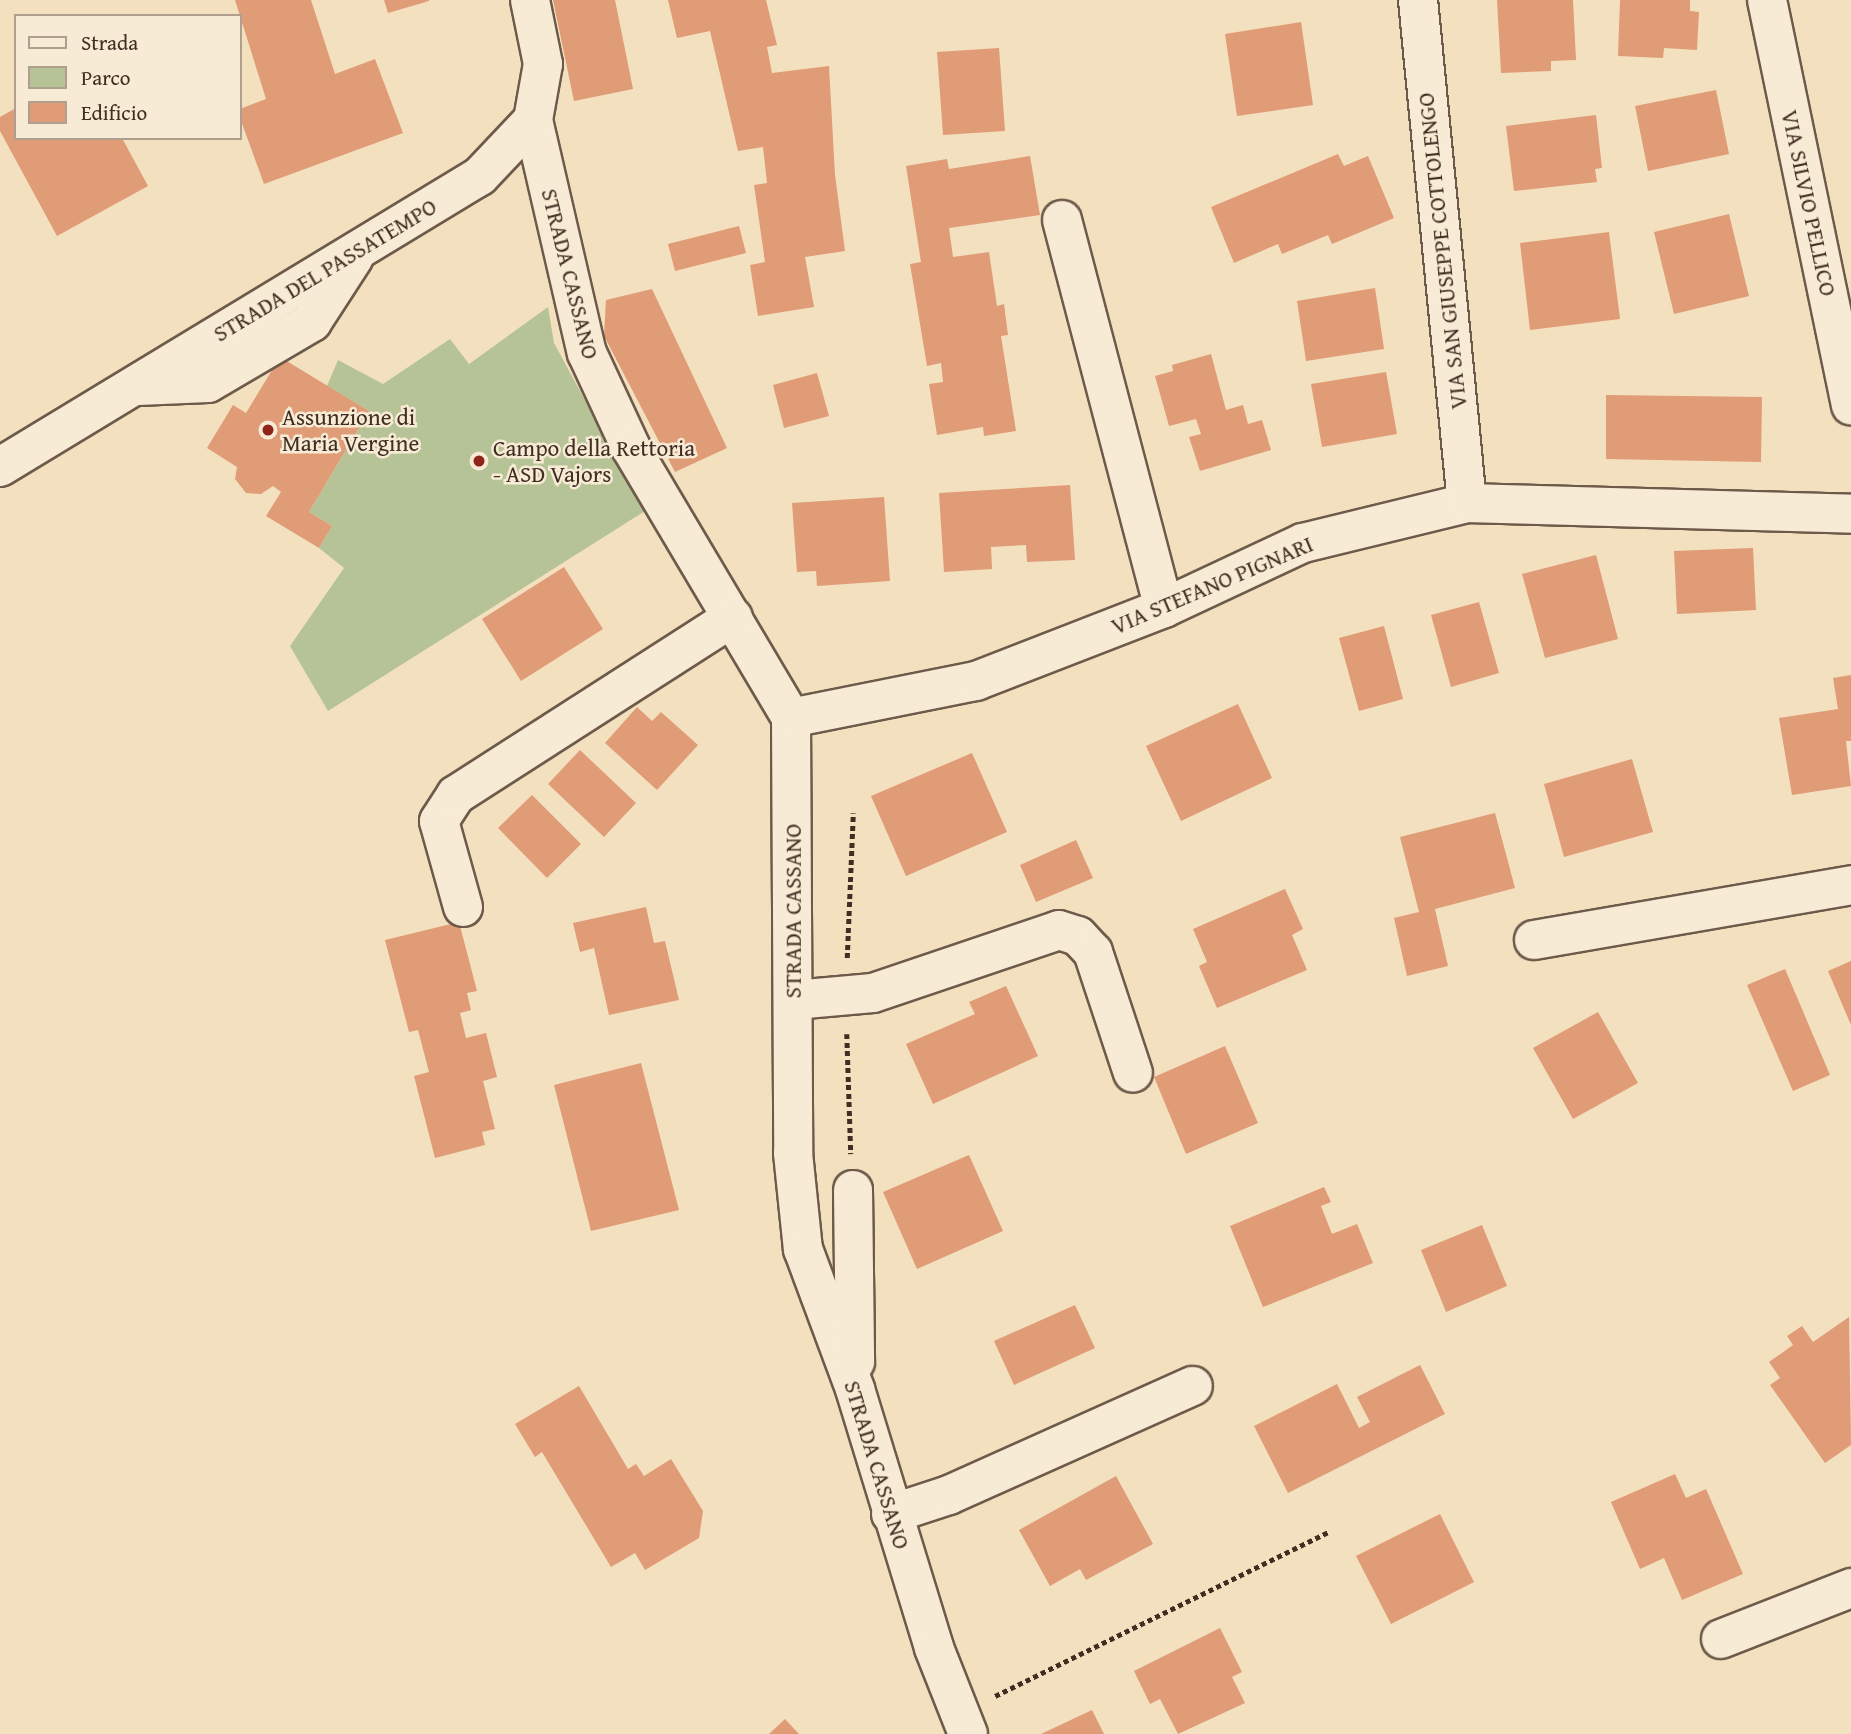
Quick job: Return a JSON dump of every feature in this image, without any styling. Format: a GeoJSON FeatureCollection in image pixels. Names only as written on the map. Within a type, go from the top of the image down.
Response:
{"type":"FeatureCollection","features":[{"type":"Feature","properties":{"kind":"street"},"geometry":{"type":"LineString","coordinates":[[530,0],[543,64],[533,120]]}},
{"type":"Feature","properties":{"kind":"street","name":"VIA SAN GIUSEPPE COTTOLENGO"},"geometry":{"type":"LineString","coordinates":[[1418,0],[1467,503]]}},
{"type":"Feature","properties":{"kind":"street","name":"VIA SILVIO PELLICO"},"geometry":{"type":"LineString","coordinates":[[1767,0],[1851,405]]}},
{"type":"Feature","properties":{"kind":"street","name":"STRADA DEL PASSATEMPO"},"geometry":{"type":"LineString","coordinates":[[0,467],[480,176],[533,120]]}},
{"type":"Feature","properties":{"kind":"street","name":"STRADA CASSANO"},"geometry":{"type":"LineString","coordinates":[[533,120],[587,354],[631,448],[792,718],[793,1153],[803,1249],[855,1389],[934,1648],[964,1724]]}},
{"type":"Feature","properties":{"kind":"street"},"geometry":{"type":"LineString","coordinates":[[1062,220],[1164,608]]}},
{"type":"Feature","properties":{"kind":"street","name":"VIA STEFANO PIGNARI"},"geometry":{"type":"LineString","coordinates":[[792,718],[976,681],[1164,608],[1303,543],[1467,503],[1851,514]]}},
{"type":"Feature","properties":{"kind":"street"},"geometry":{"type":"LineString","coordinates":[[463,907],[439,821],[456,794],[733,617]]}},
{"type":"Feature","properties":{"kind":"street"},"geometry":{"type":"LineString","coordinates":[[1534,940],[1851,885]]}},
{"type":"Feature","properties":{"kind":"street"},"geometry":{"type":"LineString","coordinates":[[794,1000],[873,993],[1059,930],[1078,936],[1093,952],[1133,1073]]}},
{"type":"Feature","properties":{"kind":"street"},"geometry":{"type":"LineString","coordinates":[[853,1190],[855,1389]]}},
{"type":"Feature","properties":{"kind":"street"},"geometry":{"type":"LineString","coordinates":[[891,1514],[949,1495],[1193,1386]]}},
{"type":"Feature","properties":{"kind":"street"},"geometry":{"type":"LineString","coordinates":[[1721,1640],[1851,1588]]}},
{"type":"Feature","properties":{"kind":"path"},"geometry":{"type":"LineString","coordinates":[[964,1724],[1329,1532]]}},
{"type":"Feature","properties":{"kind":"green space","name":"Campo della Rettoria - ASD Vajors"},"geometry":{"type":"Polygon","coordinates":[[[548,307],[554,343],[645,511],[328,711],[290,646],[344,568],[319,548],[332,526],[309,512],[369,411],[327,386],[338,360],[383,384],[450,339],[469,364],[548,307]]]}},
{"type":"Feature","properties":{"kind":"building"},"geometry":{"type":"Polygon","coordinates":[[[235,0],[311,0],[335,74],[375,59],[403,133],[264,184],[242,124],[242,108],[266,99],[242,22],[242,14],[239,14],[235,0]]]}},
{"type":"Feature","properties":{"kind":"building"},"geometry":{"type":"Polygon","coordinates":[[[384,0],[429,0],[429,1],[388,13],[384,0]]]}},
{"type":"Feature","properties":{"kind":"building"},"geometry":{"type":"Polygon","coordinates":[[[553,0],[615,0],[633,89],[574,101],[553,0]]]}},
{"type":"Feature","properties":{"kind":"building"},"geometry":{"type":"Polygon","coordinates":[[[668,0],[766,0],[777,45],[767,47],[772,73],[829,66],[835,175],[845,251],[805,257],[814,307],[758,316],[750,265],[765,262],[754,185],[767,183],[763,147],[738,151],[710,31],[677,38],[668,0]]]}},
{"type":"Feature","properties":{"kind":"building"},"geometry":{"type":"Polygon","coordinates":[[[1497,0],[1573,0],[1576,60],[1551,61],[1551,71],[1501,73],[1497,0]]]}},
{"type":"Feature","properties":{"kind":"building"},"geometry":{"type":"Polygon","coordinates":[[[1620,0],[1690,0],[1690,11],[1699,12],[1697,50],[1664,48],[1663,58],[1618,56],[1620,0]]]}},
{"type":"Feature","properties":{"kind":"building"},"geometry":{"type":"Polygon","coordinates":[[[1301,22],[1313,105],[1237,116],[1225,34],[1301,22]]]}},
{"type":"Feature","properties":{"kind":"building"},"geometry":{"type":"Polygon","coordinates":[[[999,48],[1005,131],[943,135],[937,52],[999,48]]]}},
{"type":"Feature","properties":{"kind":"building"},"geometry":{"type":"Polygon","coordinates":[[[1716,90],[1729,154],[1648,171],[1635,106],[1716,90]]]}},
{"type":"Feature","properties":{"kind":"building"},"geometry":{"type":"Polygon","coordinates":[[[14,109],[14,140],[123,140],[148,186],[57,236],[0,131],[0,117],[14,109]]]}},
{"type":"Feature","properties":{"kind":"building"},"geometry":{"type":"Polygon","coordinates":[[[1596,115],[1602,168],[1595,169],[1597,182],[1514,191],[1506,126],[1596,115]]]}},
{"type":"Feature","properties":{"kind":"building"},"geometry":{"type":"Polygon","coordinates":[[[1338,154],[1344,166],[1368,156],[1394,218],[1332,244],[1328,235],[1282,254],[1278,244],[1234,263],[1211,207],[1338,154]]]}},
{"type":"Feature","properties":{"kind":"building"},"geometry":{"type":"Polygon","coordinates":[[[1030,156],[1040,215],[949,228],[953,257],[989,252],[997,306],[1004,304],[1008,335],[1001,336],[1016,431],[984,436],[983,427],[937,435],[929,384],[943,382],[941,363],[927,366],[910,264],[921,262],[906,166],[947,159],[949,169],[1030,156]]]}},
{"type":"Feature","properties":{"kind":"building"},"geometry":{"type":"Polygon","coordinates":[[[1729,214],[1749,296],[1674,314],[1654,232],[1729,214]]]}},
{"type":"Feature","properties":{"kind":"building"},"geometry":{"type":"Polygon","coordinates":[[[739,226],[746,253],[675,271],[668,244],[739,226]]]}},
{"type":"Feature","properties":{"kind":"building"},"geometry":{"type":"Polygon","coordinates":[[[1609,232],[1620,319],[1530,330],[1520,243],[1609,232]]]}},
{"type":"Feature","properties":{"kind":"building"},"geometry":{"type":"Polygon","coordinates":[[[1375,288],[1384,349],[1306,361],[1297,301],[1375,288]]]}},
{"type":"Feature","properties":{"kind":"building"},"geometry":{"type":"Polygon","coordinates":[[[652,289],[727,448],[675,472],[604,336],[606,300],[652,289]]]}},
{"type":"Feature","properties":{"kind":"building"},"geometry":{"type":"Polygon","coordinates":[[[1211,354],[1226,410],[1243,405],[1248,424],[1262,420],[1271,450],[1200,471],[1189,437],[1201,434],[1196,419],[1169,426],[1155,376],[1173,371],[1172,365],[1211,354]]]}},
{"type":"Feature","properties":{"kind":"building","name":"Assunzione di Maria Vergine"},"geometry":{"type":"Polygon","coordinates":[[[280,357],[369,411],[309,512],[332,526],[319,548],[266,516],[281,492],[273,486],[261,494],[246,493],[235,479],[237,467],[207,448],[233,405],[246,413],[280,357]]]}},
{"type":"Feature","properties":{"kind":"building"},"geometry":{"type":"Polygon","coordinates":[[[1386,372],[1397,434],[1322,447],[1311,384],[1386,372]]]}},
{"type":"Feature","properties":{"kind":"building"},"geometry":{"type":"Polygon","coordinates":[[[817,373],[829,416],[784,428],[773,385],[817,373]]]}},
{"type":"Feature","properties":{"kind":"building"},"geometry":{"type":"Polygon","coordinates":[[[1606,395],[1762,397],[1761,462],[1606,459],[1606,395]]]}},
{"type":"Feature","properties":{"kind":"building"},"geometry":{"type":"Polygon","coordinates":[[[1070,485],[1075,560],[1027,562],[1026,545],[991,547],[992,569],[944,572],[939,493],[1070,485]]]}},
{"type":"Feature","properties":{"kind":"building"},"geometry":{"type":"Polygon","coordinates":[[[884,497],[890,581],[817,586],[816,571],[797,572],[792,503],[884,497]]]}},
{"type":"Feature","properties":{"kind":"building"},"geometry":{"type":"Polygon","coordinates":[[[1753,548],[1756,610],[1677,614],[1674,551],[1753,548]]]}},
{"type":"Feature","properties":{"kind":"building"},"geometry":{"type":"Polygon","coordinates":[[[1596,555],[1618,639],[1545,658],[1522,574],[1596,555]]]}},
{"type":"Feature","properties":{"kind":"building"},"geometry":{"type":"Polygon","coordinates":[[[564,567],[603,629],[521,681],[482,619],[564,567]]]}},
{"type":"Feature","properties":{"kind":"building"},"geometry":{"type":"Polygon","coordinates":[[[1479,602],[1499,673],[1451,687],[1431,615],[1479,602]]]}},
{"type":"Feature","properties":{"kind":"building"},"geometry":{"type":"Polygon","coordinates":[[[1384,626],[1403,699],[1359,711],[1339,638],[1384,626]]]}},
{"type":"Feature","properties":{"kind":"building"},"geometry":{"type":"Polygon","coordinates":[[[1851,675],[1851,741],[1846,741],[1851,786],[1792,795],[1779,718],[1838,709],[1833,678],[1851,675]]]}},
{"type":"Feature","properties":{"kind":"building"},"geometry":{"type":"Polygon","coordinates":[[[1238,704],[1272,778],[1181,821],[1146,746],[1238,704]]]}},
{"type":"Feature","properties":{"kind":"building"},"geometry":{"type":"Polygon","coordinates":[[[637,707],[652,721],[661,712],[698,745],[657,790],[605,743],[637,707]]]}},
{"type":"Feature","properties":{"kind":"building"},"geometry":{"type":"Polygon","coordinates":[[[580,750],[636,803],[604,837],[548,784],[580,750]]]}},
{"type":"Feature","properties":{"kind":"building"},"geometry":{"type":"Polygon","coordinates":[[[972,753],[1007,832],[906,876],[871,796],[972,753]]]}},
{"type":"Feature","properties":{"kind":"building"},"geometry":{"type":"Polygon","coordinates":[[[1632,759],[1653,832],[1564,857],[1544,784],[1632,759]]]}},
{"type":"Feature","properties":{"kind":"building"},"geometry":{"type":"Polygon","coordinates":[[[532,795],[581,844],[547,878],[498,828],[532,795]]]}},
{"type":"Feature","properties":{"kind":"building"},"geometry":{"type":"Polygon","coordinates":[[[1495,813],[1515,888],[1435,909],[1448,966],[1407,976],[1394,918],[1419,912],[1400,837],[1495,813]]]}},
{"type":"Feature","properties":{"kind":"building"},"geometry":{"type":"Polygon","coordinates":[[[1076,840],[1093,878],[1036,902],[1020,865],[1076,840]]]}},
{"type":"Feature","properties":{"kind":"building"},"geometry":{"type":"Polygon","coordinates":[[[1285,889],[1303,929],[1292,935],[1307,970],[1217,1008],[1199,966],[1207,962],[1193,929],[1285,889]]]}},
{"type":"Feature","properties":{"kind":"building"},"geometry":{"type":"Polygon","coordinates":[[[646,907],[654,943],[665,941],[679,1000],[609,1015],[594,948],[580,952],[573,923],[646,907]]]}},
{"type":"Feature","properties":{"kind":"building"},"geometry":{"type":"Polygon","coordinates":[[[459,922],[477,991],[467,993],[471,1010],[460,1013],[466,1038],[486,1033],[497,1077],[483,1081],[495,1129],[482,1132],[485,1145],[435,1158],[414,1076],[429,1072],[418,1030],[409,1032],[385,940],[459,922]]]}},
{"type":"Feature","properties":{"kind":"building"},"geometry":{"type":"Polygon","coordinates":[[[1851,961],[1851,1025],[1828,971],[1851,961]]]}},
{"type":"Feature","properties":{"kind":"building"},"geometry":{"type":"Polygon","coordinates":[[[1785,969],[1830,1075],[1793,1091],[1747,985],[1785,969]]]}},
{"type":"Feature","properties":{"kind":"building"},"geometry":{"type":"Polygon","coordinates":[[[1006,986],[1038,1056],[933,1104],[906,1044],[975,1014],[969,1002],[1006,986]]]}},
{"type":"Feature","properties":{"kind":"building"},"geometry":{"type":"Polygon","coordinates":[[[1598,1012],[1638,1083],[1573,1119],[1533,1048],[1598,1012]]]}},
{"type":"Feature","properties":{"kind":"building"},"geometry":{"type":"Polygon","coordinates":[[[1225,1046],[1258,1123],[1186,1154],[1154,1077],[1225,1046]]]}},
{"type":"Feature","properties":{"kind":"building"},"geometry":{"type":"Polygon","coordinates":[[[641,1063],[679,1210],[591,1231],[554,1085],[641,1063]]]}},
{"type":"Feature","properties":{"kind":"building"},"geometry":{"type":"Polygon","coordinates":[[[969,1155],[1003,1231],[917,1269],[883,1192],[969,1155]]]}},
{"type":"Feature","properties":{"kind":"building"},"geometry":{"type":"Polygon","coordinates":[[[1324,1187],[1331,1202],[1321,1206],[1332,1234],[1357,1224],[1373,1263],[1263,1307],[1230,1226],[1324,1187]]]}},
{"type":"Feature","properties":{"kind":"building"},"geometry":{"type":"Polygon","coordinates":[[[1482,1225],[1507,1286],[1446,1312],[1421,1250],[1482,1225]]]}},
{"type":"Feature","properties":{"kind":"building"},"geometry":{"type":"Polygon","coordinates":[[[1075,1305],[1095,1348],[1014,1385],[994,1341],[1075,1305]]]}},
{"type":"Feature","properties":{"kind":"building"},"geometry":{"type":"Polygon","coordinates":[[[1849,1317],[1851,1445],[1825,1463],[1770,1385],[1780,1378],[1769,1362],[1793,1345],[1787,1336],[1802,1326],[1813,1342],[1849,1317]]]}},
{"type":"Feature","properties":{"kind":"building"},"geometry":{"type":"Polygon","coordinates":[[[1420,1365],[1445,1414],[1288,1493],[1254,1426],[1337,1384],[1359,1428],[1370,1422],[1357,1397],[1420,1365]]]}},
{"type":"Feature","properties":{"kind":"building"},"geometry":{"type":"Polygon","coordinates":[[[579,1386],[628,1469],[636,1464],[644,1476],[671,1459],[703,1511],[699,1538],[645,1570],[635,1553],[611,1567],[542,1452],[535,1457],[515,1424],[579,1386]]]}},
{"type":"Feature","properties":{"kind":"building"},"geometry":{"type":"Polygon","coordinates":[[[1675,1474],[1686,1498],[1706,1489],[1743,1574],[1682,1600],[1664,1558],[1640,1569],[1611,1502],[1675,1474]]]}},
{"type":"Feature","properties":{"kind":"building"},"geometry":{"type":"Polygon","coordinates":[[[1116,1476],[1153,1544],[1086,1580],[1080,1569],[1050,1586],[1019,1530],[1116,1476]]]}},
{"type":"Feature","properties":{"kind":"building"},"geometry":{"type":"Polygon","coordinates":[[[1440,1514],[1474,1582],[1391,1624],[1356,1556],[1440,1514]]]}},
{"type":"Feature","properties":{"kind":"building"},"geometry":{"type":"Polygon","coordinates":[[[1220,1628],[1242,1672],[1232,1677],[1245,1703],[1178,1734],[1160,1699],[1150,1704],[1134,1671],[1220,1628]]]}},
{"type":"Feature","properties":{"kind":"building"},"geometry":{"type":"Polygon","coordinates":[[[1092,1710],[1104,1734],[1041,1734],[1092,1710]]]}},
{"type":"Feature","properties":{"kind":"building"},"geometry":{"type":"Polygon","coordinates":[[[785,1719],[799,1734],[769,1734],[785,1719]]]}},
{"type":"Feature","properties":{"kind":"place","name":"Assunzione di Maria Vergine"},"geometry":{"type":"Point","coordinates":[268,430]}},
{"type":"Feature","properties":{"kind":"place","name":"Campo della Rettoria - ASD Vajors"},"geometry":{"type":"Point","coordinates":[479,461]}}]}
